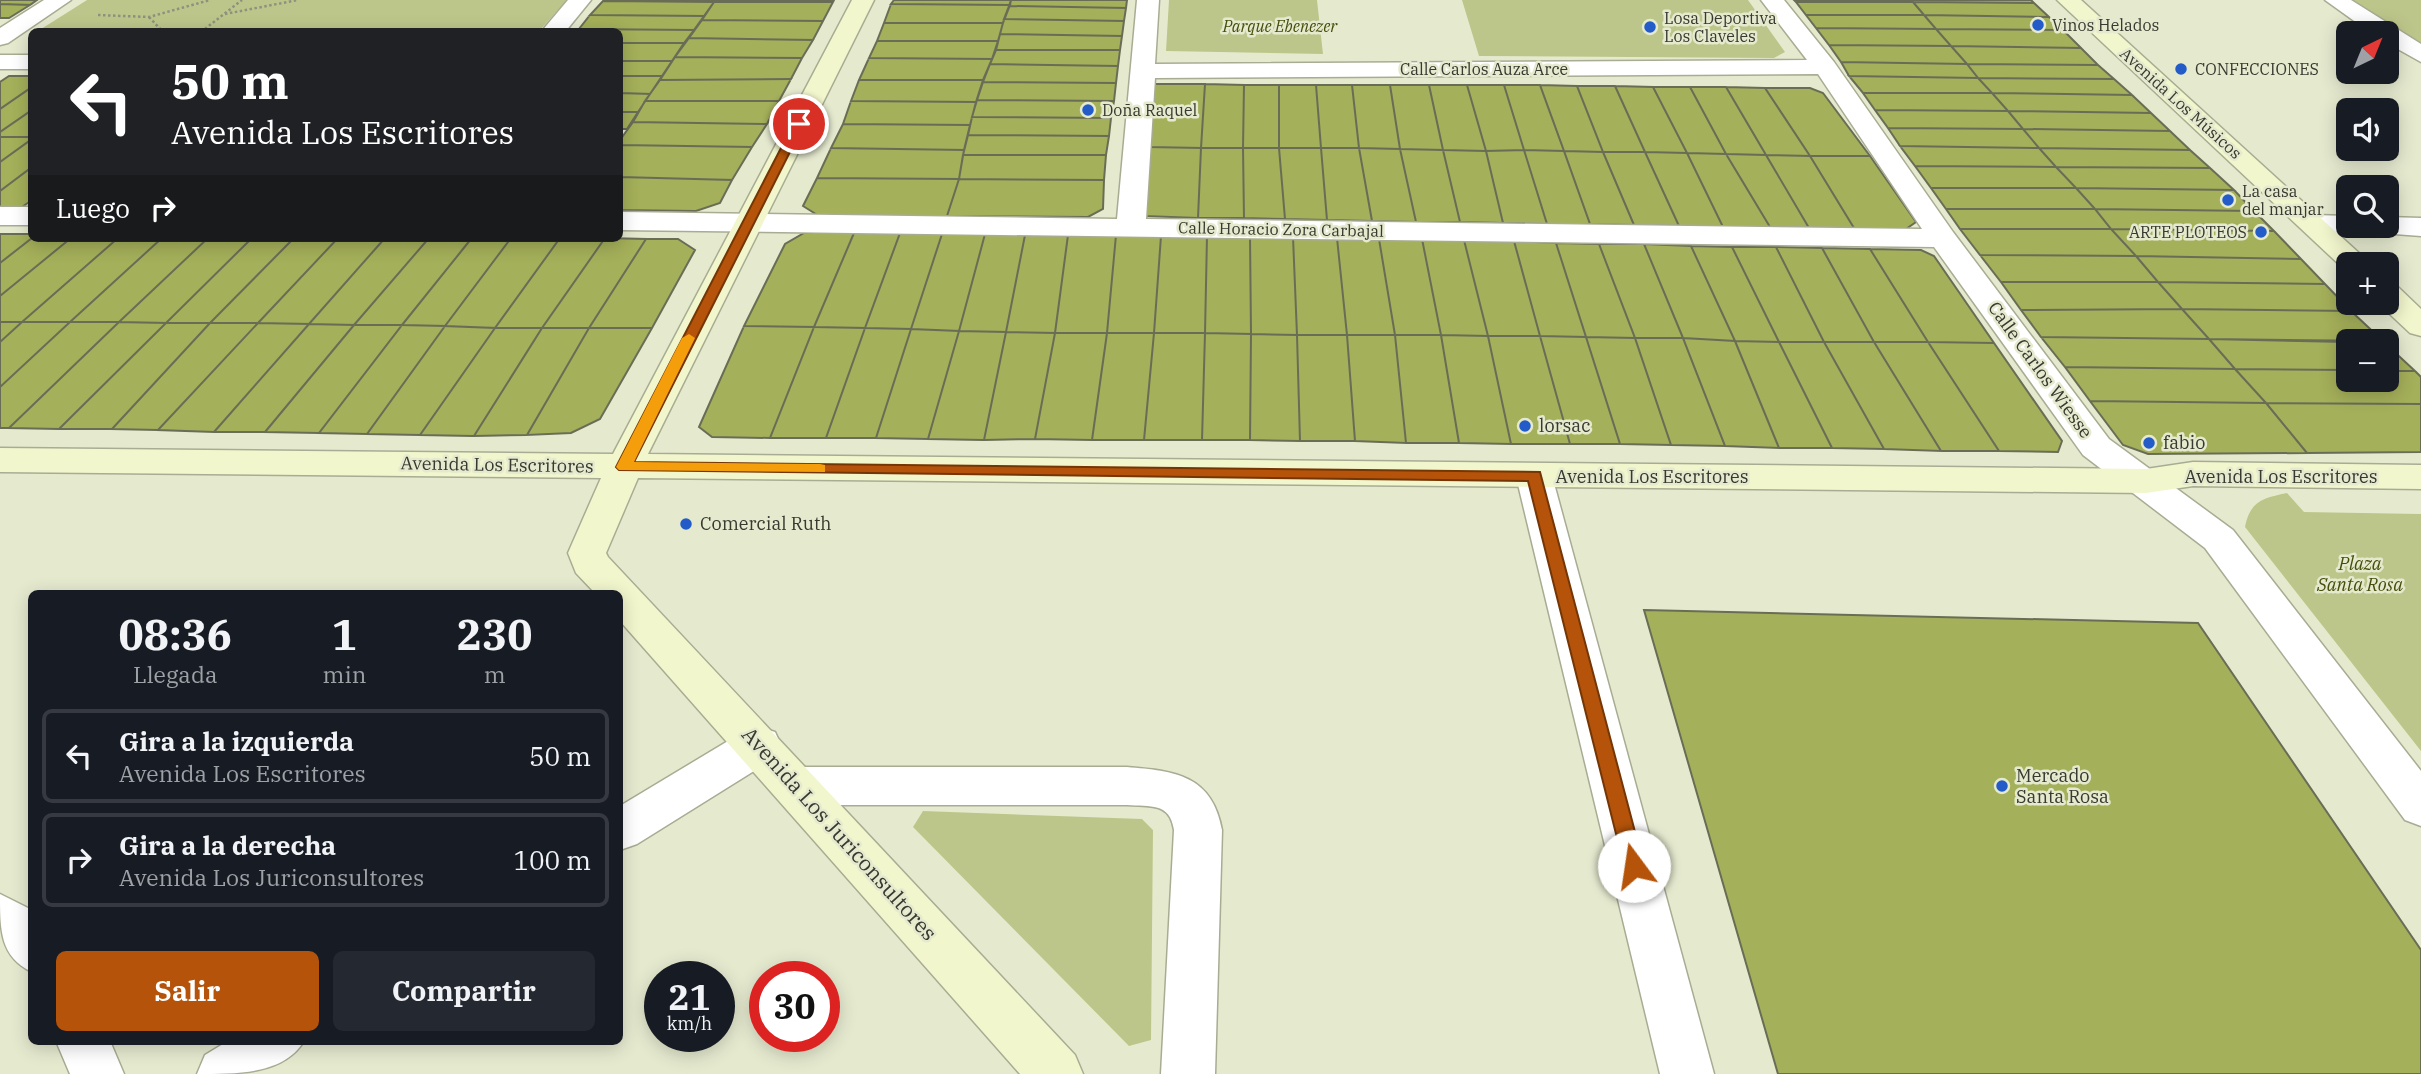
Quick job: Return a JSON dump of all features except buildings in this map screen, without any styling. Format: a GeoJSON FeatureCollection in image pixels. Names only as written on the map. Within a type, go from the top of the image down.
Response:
{"type":"FeatureCollection","features":[{"type":"Feature","properties":{"kind":"street"},"geometry":{"type":"LineString","coordinates":[[0,38],[60,0]]}},
{"type":"Feature","properties":{"kind":"street"},"geometry":{"type":"LineString","coordinates":[[556,28],[580,0]]}},
{"type":"Feature","properties":{"kind":"street","name":"Avenida Los Juriconsultores"},"geometry":{"type":"LineString","coordinates":[[615,590],[586,557],[624,467],[747,222],[863,0]]}},
{"type":"Feature","properties":{"kind":"street"},"geometry":{"type":"LineString","coordinates":[[1131,227],[1148,0]]}},
{"type":"Feature","properties":{"kind":"street","name":"Calle Carlos Wiesse"},"geometry":{"type":"LineString","coordinates":[[1772,0],[1825,67],[1942,238],[2096,447],[2146,481],[2219,539],[2421,806]]}},
{"type":"Feature","properties":{"kind":"street","name":"Avenida Los Músicos"},"geometry":{"type":"LineString","coordinates":[[2068,0],[2343,252]]}},
{"type":"Feature","properties":{"kind":"street"},"geometry":{"type":"LineString","coordinates":[[2336,0],[2421,55]]}},
{"type":"Feature","properties":{"kind":"street"},"geometry":{"type":"LineString","coordinates":[[0,62],[28,62]]}},
{"type":"Feature","properties":{"kind":"street","name":"Calle Carlos Auza Arce"},"geometry":{"type":"LineString","coordinates":[[1143,71],[1825,67]]}},
{"type":"Feature","properties":{"kind":"street"},"geometry":{"type":"LineString","coordinates":[[0,216],[28,216]]}},
{"type":"Feature","properties":{"kind":"street","name":"Calle Horacio Zora Carbajal"},"geometry":{"type":"LineString","coordinates":[[623,221],[1942,238]]}},
{"type":"Feature","properties":{"kind":"street"},"geometry":{"type":"LineString","coordinates":[[2314,225],[2336,225]]}},
{"type":"Feature","properties":{"kind":"street"},"geometry":{"type":"LineString","coordinates":[[2399,226],[2421,227]]}},
{"type":"Feature","properties":{"kind":"street"},"geometry":{"type":"LineString","coordinates":[[2399,305],[2421,326]]}},
{"type":"Feature","properties":{"kind":"street","name":"Avenida Los Escritores"},"geometry":{"type":"LineString","coordinates":[[0,460],[2146,481],[2193,474],[2421,477]]}},
{"type":"Feature","properties":{"kind":"street"},"geometry":{"type":"LineString","coordinates":[[1534,476],[1687,1074]]}},
{"type":"Feature","properties":{"kind":"street","name":"Avenida Los Juriconsultores"},"geometry":{"type":"LineString","coordinates":[[623,598],[759,744],[1056,1074]]}},
{"type":"Feature","properties":{"kind":"street"},"geometry":{"type":"LineString","coordinates":[[623,828],[759,744]]}},
{"type":"Feature","properties":{"kind":"street"},"geometry":{"type":"LineString","coordinates":[[796,786],[1127,786],[1167,790],[1186,799],[1197,814],[1198,830],[1188,1074]]}},
{"type":"Feature","properties":{"kind":"street"},"geometry":{"type":"LineString","coordinates":[[0,916],[12,924],[28,944]]}},
{"type":"Feature","properties":{"kind":"street"},"geometry":{"type":"LineString","coordinates":[[85,1045],[97,1074]]}},
{"type":"Feature","properties":{"kind":"street"},"geometry":{"type":"LineString","coordinates":[[224,1074],[271,1045]]}},
{"type":"Feature","properties":{"kind":"path"},"geometry":{"type":"LineString","coordinates":[[159,28],[149,17],[210,0]]}},
{"type":"Feature","properties":{"kind":"path"},"geometry":{"type":"LineString","coordinates":[[207,28],[242,0]]}},
{"type":"Feature","properties":{"kind":"path"},"geometry":{"type":"LineString","coordinates":[[225,15],[298,0]]}},
{"type":"Feature","properties":{"kind":"green space"},"geometry":{"type":"Polygon","coordinates":[[[87,0],[567,0],[542,28],[43,28],[87,0]]]}},
{"type":"Feature","properties":{"kind":"green space","name":"Parque Ebenezer"},"geometry":{"type":"Polygon","coordinates":[[[1169,0],[1317,0],[1323,54],[1166,51],[1169,0]]]}},
{"type":"Feature","properties":{"kind":"green space"},"geometry":{"type":"Polygon","coordinates":[[[1462,0],[1748,0],[1785,52],[1774,58],[1479,56],[1462,0]]]}},
{"type":"Feature","properties":{"kind":"green space"},"geometry":{"type":"Polygon","coordinates":[[[2339,0],[2421,0],[2421,54],[2399,40],[2399,21],[2371,21],[2339,0]]]}},
{"type":"Feature","properties":{"kind":"green space","name":"Plaza Santa Rosa"},"geometry":{"type":"Polygon","coordinates":[[[2287,493],[2304,512],[2421,514],[2421,751],[2245,527],[2254,506],[2271,497],[2287,493]]]}},
{"type":"Feature","properties":{"kind":"green space"},"geometry":{"type":"Polygon","coordinates":[[[923,811],[1142,819],[1153,830],[1151,1040],[1129,1046],[913,827],[923,811]]]}},
{"type":"Feature","properties":{"kind":"slow traffic"},"geometry":{"type":"LineString","coordinates":[[689,338],[624,467],[820,469]]}},
{"type":"Feature","properties":{"kind":"place","name":"Vinos Helados"},"geometry":{"type":"Point","coordinates":[2038,25]}},
{"type":"Feature","properties":{"kind":"place","name":"Losa Deportiva Los Claveles"},"geometry":{"type":"Point","coordinates":[1650,27]}},
{"type":"Feature","properties":{"kind":"place","name":"CONFECCIONES"},"geometry":{"type":"Point","coordinates":[2181,69]}},
{"type":"Feature","properties":{"kind":"place","name":"Doña Raquel"},"geometry":{"type":"Point","coordinates":[1088,110]}},
{"type":"Feature","properties":{"kind":"place","name":"La casa del manjar"},"geometry":{"type":"Point","coordinates":[2228,200]}},
{"type":"Feature","properties":{"kind":"place","name":"ARTE PLOTEOS"},"geometry":{"type":"Point","coordinates":[2261,232]}},
{"type":"Feature","properties":{"kind":"place","name":"lorsac"},"geometry":{"type":"Point","coordinates":[1525,426]}},
{"type":"Feature","properties":{"kind":"place","name":"fabio"},"geometry":{"type":"Point","coordinates":[2149,443]}},
{"type":"Feature","properties":{"kind":"place","name":"Comercial Ruth"},"geometry":{"type":"Point","coordinates":[686,524]}},
{"type":"Feature","properties":{"kind":"place","name":"Mercado Santa Rosa"},"geometry":{"type":"Point","coordinates":[2002,786]}},
{"type":"Feature","properties":{"kind":"route"},"geometry":{"type":"LineString","coordinates":[[799,124],[624,467],[1534,476],[1634,866]]}}]}
